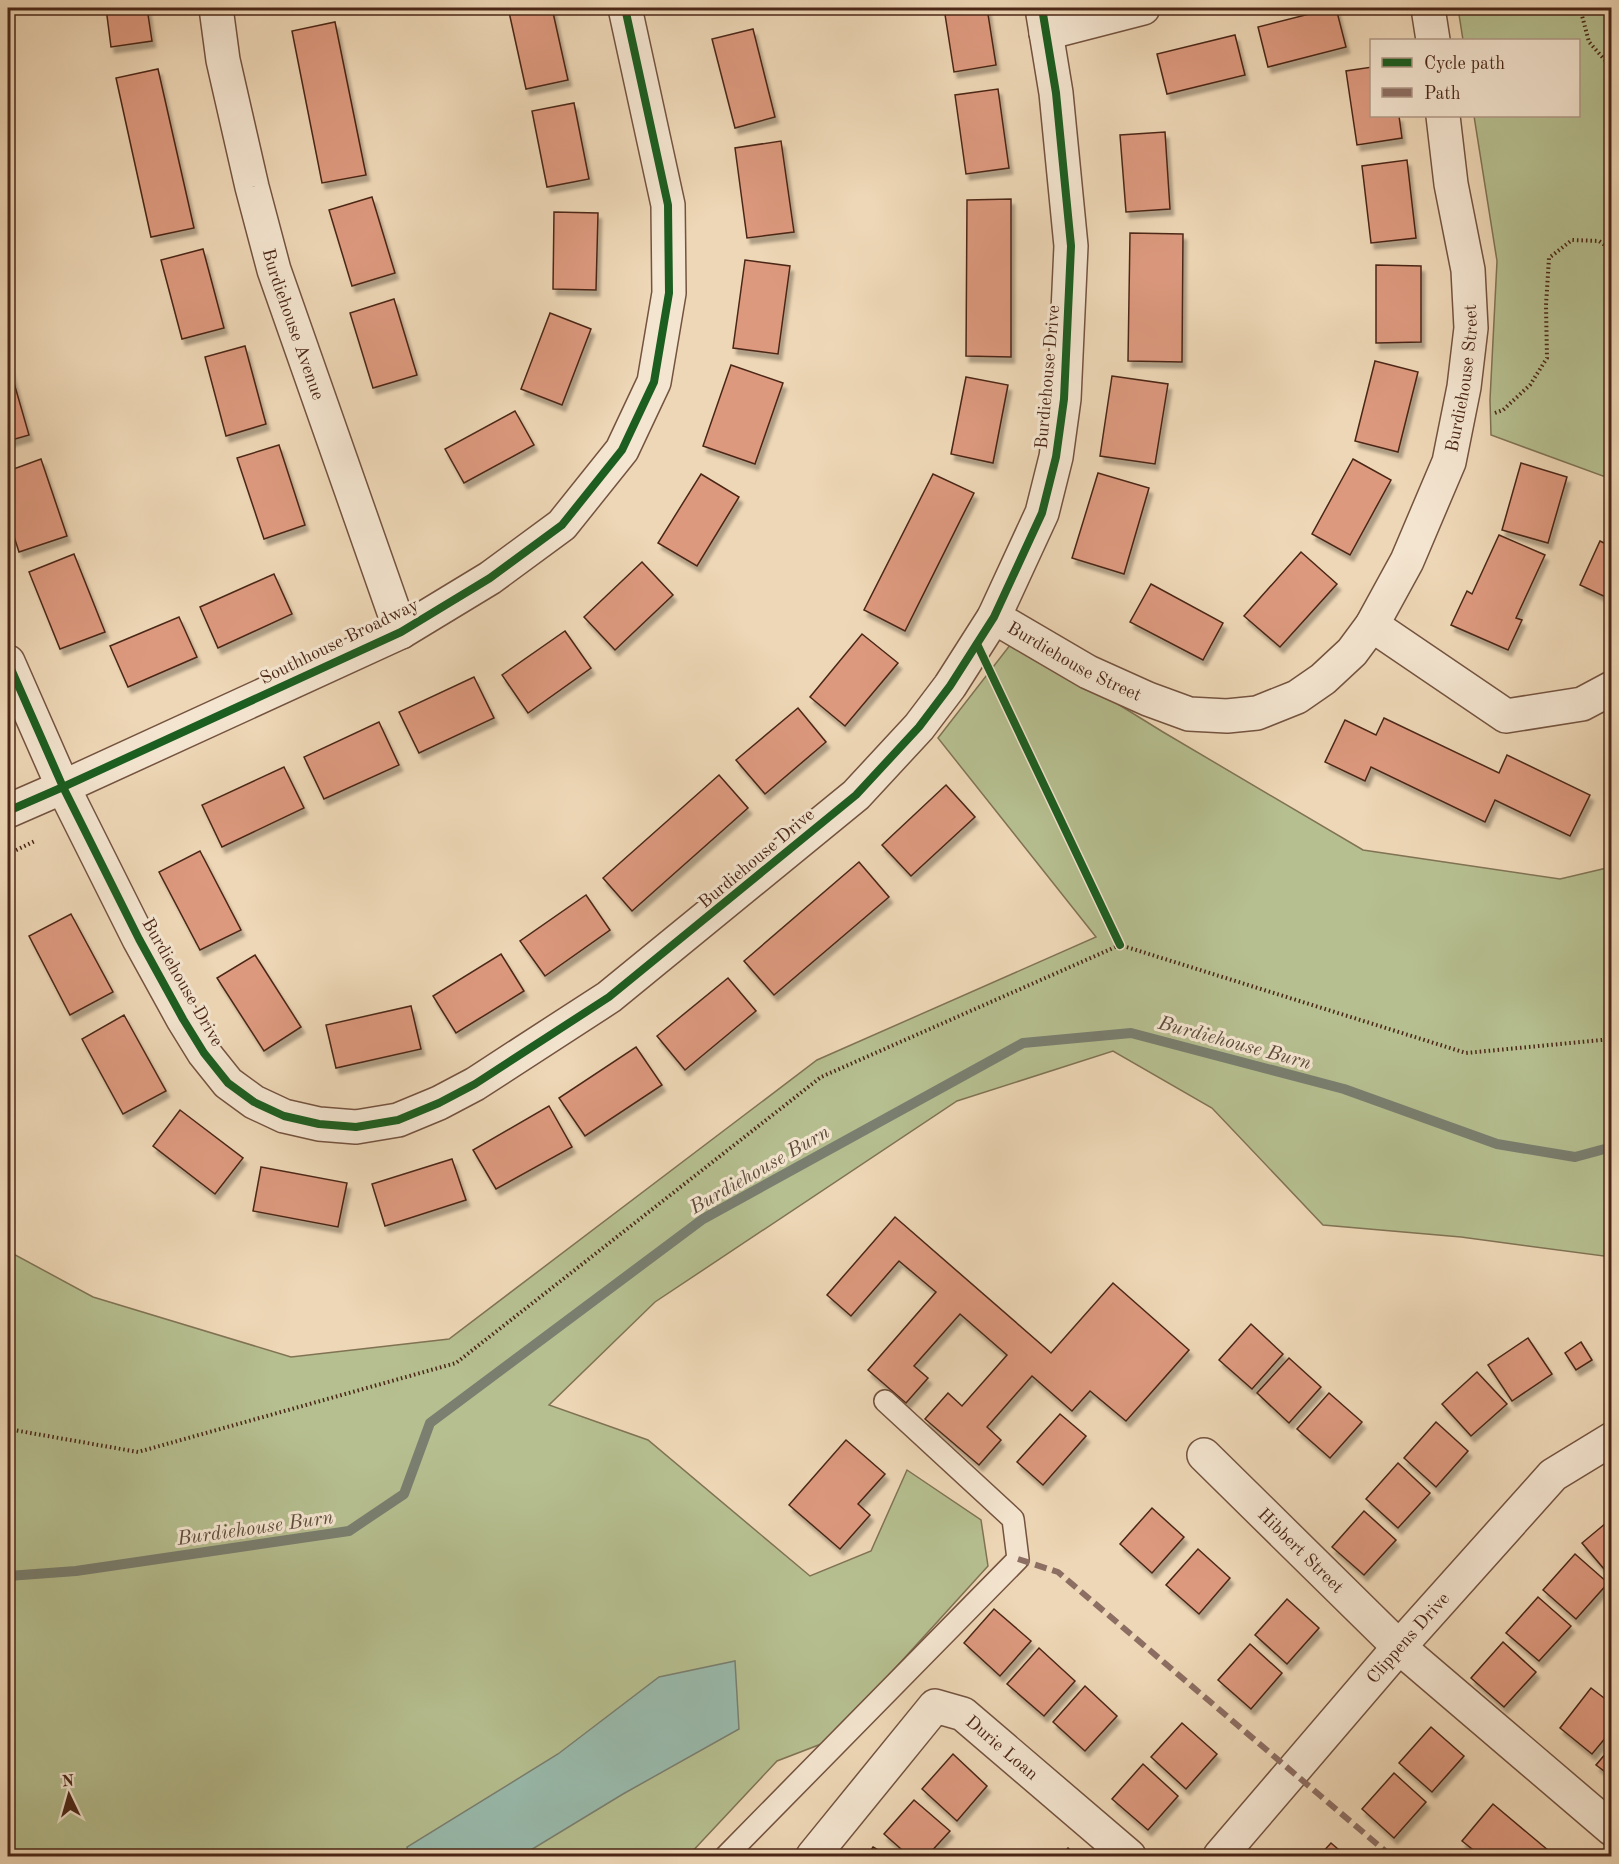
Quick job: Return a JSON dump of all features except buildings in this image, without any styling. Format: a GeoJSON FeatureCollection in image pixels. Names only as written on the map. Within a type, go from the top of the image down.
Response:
{"type":"FeatureCollection","features":[{"type":"Feature","properties":{"kind":"street","name":"Burdiehouse Avenue"},"geometry":{"type":"LineString","coordinates":[[216,8],[223,60],[274,270],[401,632]]}},
{"type":"Feature","properties":{"kind":"street","name":"Southhouse Broadway"},"geometry":{"type":"LineString","coordinates":[[8,811],[401,632],[490,578],[562,525],[622,450],[654,382],[669,293],[668,205],[625,8]]}},
{"type":"Feature","properties":{"kind":"street"},"geometry":{"type":"LineString","coordinates":[[1044,20],[1143,8]]}},
{"type":"Feature","properties":{"kind":"street"},"geometry":{"type":"LineString","coordinates":[[1428,8],[1433,39]]}},
{"type":"Feature","properties":{"kind":"street","name":"Burdiehouse Drive"},"geometry":{"type":"LineString","coordinates":[[8,662],[63,787],[139,939],[183,1020],[204,1053],[228,1083],[254,1102],[284,1116],[319,1124],[356,1127],[398,1120],[439,1103],[475,1084],[609,997],[856,795],[919,727],[994,617],[1042,513],[1056,457],[1064,399],[1071,246],[1056,93],[1044,20]]}},
{"type":"Feature","properties":{"kind":"street","name":"Burdiehouse Street"},"geometry":{"type":"LineString","coordinates":[[994,617],[1088,672],[1148,699],[1189,714],[1227,716],[1257,713],[1298,697],[1323,679],[1352,652],[1372,625],[1407,561],[1449,462],[1464,387],[1471,328],[1468,270],[1451,184],[1443,117]]}},
{"type":"Feature","properties":{"kind":"street"},"geometry":{"type":"LineString","coordinates":[[1372,625],[1506,716],[1582,704],[1611,688]]}},
{"type":"Feature","properties":{"kind":"street","name":"Clippens Drive"},"geometry":{"type":"LineString","coordinates":[[1220,1857],[1399,1647],[1553,1474],[1611,1439]]}},
{"type":"Feature","properties":{"kind":"street","name":"Hibbert Street"},"geometry":{"type":"LineString","coordinates":[[1204,1455],[1399,1647],[1611,1829]]}},
{"type":"Feature","properties":{"kind":"street","name":"Durie Loan"},"geometry":{"type":"LineString","coordinates":[[813,1857],[935,1706],[963,1714],[1129,1857]]}},
{"type":"Feature","properties":{"kind":"lane"},"geometry":{"type":"LineString","coordinates":[[726,1857],[1018,1559],[1013,1519],[885,1401]]}},
{"type":"Feature","properties":{"kind":"path"},"geometry":{"type":"LineString","coordinates":[[1580,8],[1589,42],[1611,68]]}},
{"type":"Feature","properties":{"kind":"path"},"geometry":{"type":"LineString","coordinates":[[1455,429],[1503,410],[1530,385],[1547,358],[1546,305],[1549,258],[1572,240],[1599,241],[1611,250]]}},
{"type":"Feature","properties":{"kind":"path"},"geometry":{"type":"LineString","coordinates":[[977,644],[1120,945]]}},
{"type":"Feature","properties":{"kind":"path"},"geometry":{"type":"LineString","coordinates":[[8,1429],[138,1452],[456,1363],[821,1077],[1120,945],[1466,1053],[1611,1039]]}},
{"type":"Feature","properties":{"kind":"green space"},"geometry":{"type":"Polygon","coordinates":[[[1458,8],[1611,8],[1611,479],[1491,435],[1490,400],[1497,261],[1474,117],[1580,117],[1580,39],[1463,39],[1458,8]]]}},
{"type":"Feature","properties":{"kind":"green space"},"geometry":{"type":"Polygon","coordinates":[[[1014,640],[1163,732],[1363,850],[1560,879],[1611,867],[1611,1257],[1461,1237],[1323,1225],[1212,1108],[1113,1051],[957,1101],[655,1302],[549,1405],[648,1440],[810,1576],[871,1551],[907,1470],[981,1520],[988,1566],[829,1741],[777,1761],[688,1856],[8,1856],[8,1251],[93,1297],[291,1357],[449,1339],[817,1060],[1096,937],[938,738],[1014,640]]]}},
{"type":"Feature","properties":{"kind":"shaded area"},"geometry":{"type":"Polygon","coordinates":[[[735,1661],[739,1729],[623,1794],[521,1856],[409,1856],[407,1847],[558,1754],[659,1677],[735,1661]]]}},
{"type":"Feature","properties":{"kind":"waterway","name":"Burdiehouse Burn"},"geometry":{"type":"LineString","coordinates":[[8,1576],[76,1571],[349,1531],[404,1494],[430,1423],[703,1219],[1023,1043],[1131,1033],[1344,1089],[1497,1144],[1575,1157],[1612,1147]]}},
{"type":"Feature","properties":{"kind":"marked path"},"geometry":{"type":"LineString","coordinates":[[1018,1559],[1058,1572],[1391,1856]]}},
{"type":"Feature","properties":{"kind":"cycle path"},"geometry":{"type":"LineString","coordinates":[[8,811],[401,632],[490,578],[562,525],[622,450],[654,382],[669,293],[668,205],[625,8]]}},
{"type":"Feature","properties":{"kind":"cycle path"},"geometry":{"type":"LineString","coordinates":[[8,662],[63,787],[139,939],[204,1053],[228,1083],[254,1102],[284,1116],[319,1124],[356,1127],[398,1120],[439,1103],[475,1084],[609,997],[856,795],[919,727],[950,686],[994,617],[1042,513],[1056,457],[1064,399],[1071,246],[1056,93],[1042,8]]}},
{"type":"Feature","properties":{"kind":"cycle path"},"geometry":{"type":"LineString","coordinates":[[977,644],[1120,945]]}}]}
